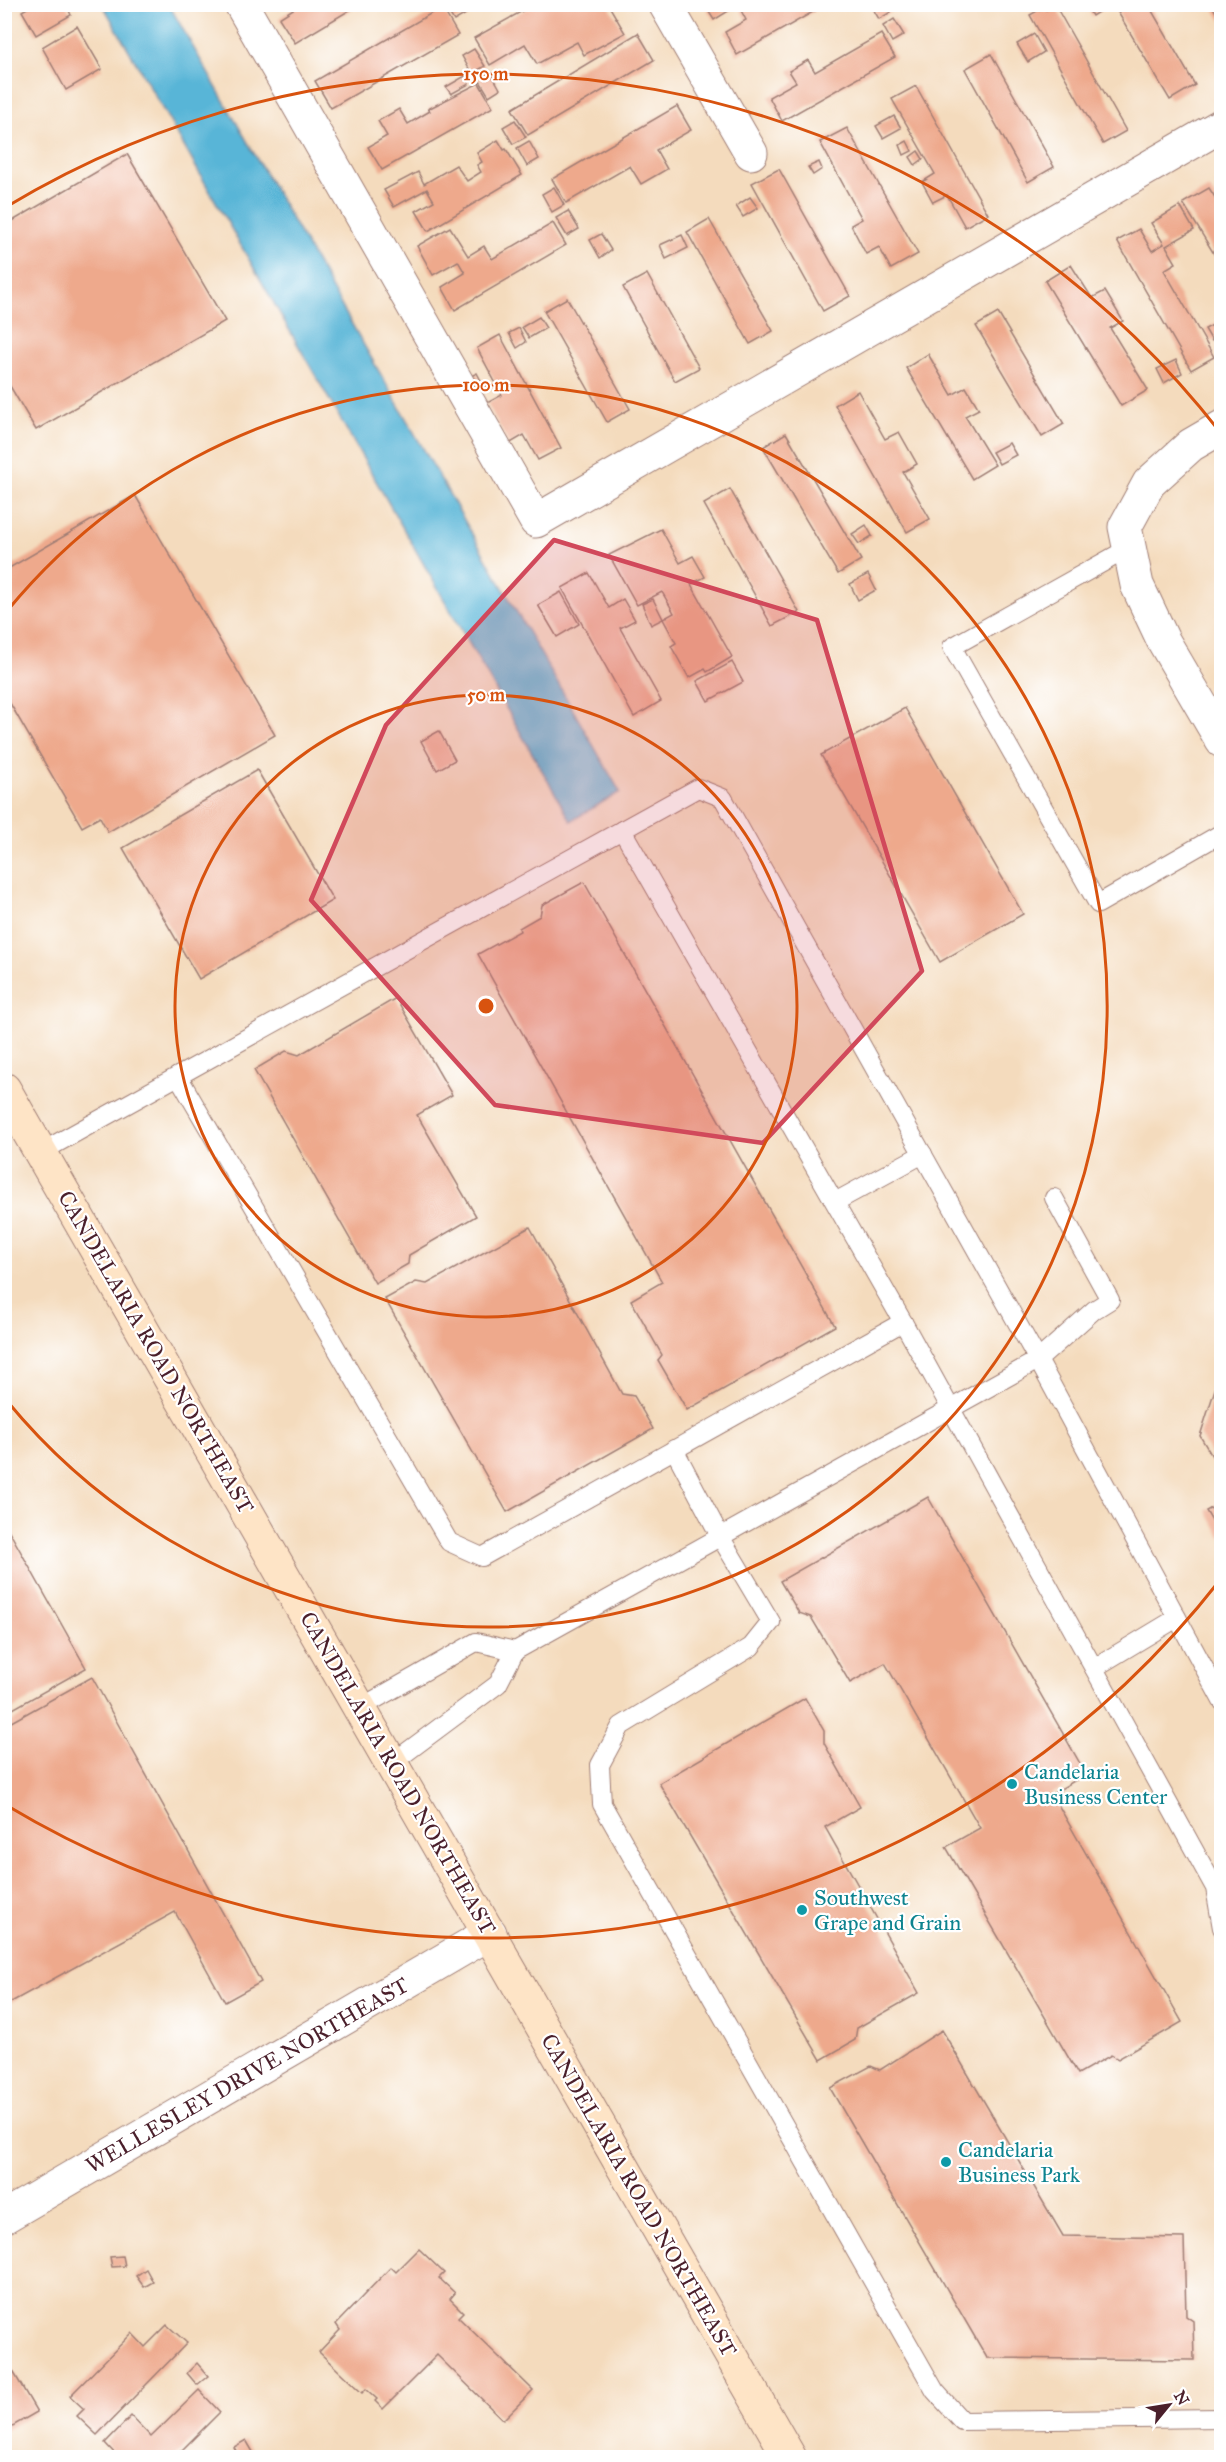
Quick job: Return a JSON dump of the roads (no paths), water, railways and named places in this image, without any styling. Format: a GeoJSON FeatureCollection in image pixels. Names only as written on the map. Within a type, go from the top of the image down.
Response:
{"type":"FeatureCollection","features":[{"type":"Feature","properties":{"kind":"main road","name":"CANDELARIA ROAD NORTHEAST"},"geometry":{"type":"LineString","coordinates":[[4,1089],[790,2457]]}},
{"type":"Feature","properties":{"kind":"street"},"geometry":{"type":"LineString","coordinates":[[241,4],[536,521],[1221,125]]}},
{"type":"Feature","properties":{"kind":"street"},"geometry":{"type":"LineString","coordinates":[[665,4],[751,153]]}},
{"type":"Feature","properties":{"kind":"street"},"geometry":{"type":"LineString","coordinates":[[1221,427],[1191,445],[1149,483],[1127,538],[1137,585],[1163,640],[1221,741]]}},
{"type":"Feature","properties":{"kind":"street","name":"WELLESLEY DRIVE NORTHEAST"},"geometry":{"type":"LineString","coordinates":[[4,2217],[489,1933]]}},
{"type":"Feature","properties":{"kind":"lane"},"geometry":{"type":"LineString","coordinates":[[1127,538],[952,647],[1098,904],[1221,833]]}},
{"type":"Feature","properties":{"kind":"lane"},"geometry":{"type":"LineString","coordinates":[[41,1152],[698,788],[723,798],[1038,1360],[1221,1701]]}},
{"type":"Feature","properties":{"kind":"lane"},"geometry":{"type":"LineString","coordinates":[[622,830],[903,1322],[1215,1888],[1221,1928]]}},
{"type":"Feature","properties":{"kind":"lane"},"geometry":{"type":"LineString","coordinates":[[178,1076],[449,1542],[482,1557],[903,1322]]}},
{"type":"Feature","properties":{"kind":"lane"},"geometry":{"type":"LineString","coordinates":[[835,1203],[922,1154]]}},
{"type":"Feature","properties":{"kind":"lane"},"geometry":{"type":"LineString","coordinates":[[392,1763],[498,1684],[515,1651],[952,1410],[1038,1360],[1094,1310],[1110,1300],[1054,1198]]}},
{"type":"Feature","properties":{"kind":"lane"},"geometry":{"type":"LineString","coordinates":[[674,1449],[721,1538],[771,1622],[751,1647],[621,1726],[600,1765],[602,1804],[935,2391],[962,2421],[1221,2418]]}},
{"type":"Feature","properties":{"kind":"lane"},"geometry":{"type":"LineString","coordinates":[[1094,1668],[1177,1618]]}},
{"type":"Feature","properties":{"kind":"lane"},"geometry":{"type":"LineString","coordinates":[[360,1708],[476,1642],[515,1651]]}},
{"type":"Feature","properties":{"kind":"water"},"geometry":{"type":"Polygon","coordinates":[[[103,5],[169,5],[620,792],[571,821],[103,5]]]}},
{"type":"Feature","properties":{"kind":"place","name":"Candelaria Business Center"},"geometry":{"type":"Point","coordinates":[1012,1784]}},
{"type":"Feature","properties":{"kind":"place","name":"Southwest Grape and Grain"},"geometry":{"type":"Point","coordinates":[802,1910]}},
{"type":"Feature","properties":{"kind":"place","name":"Candelaria Business Park"},"geometry":{"type":"Point","coordinates":[946,2162]}}]}
